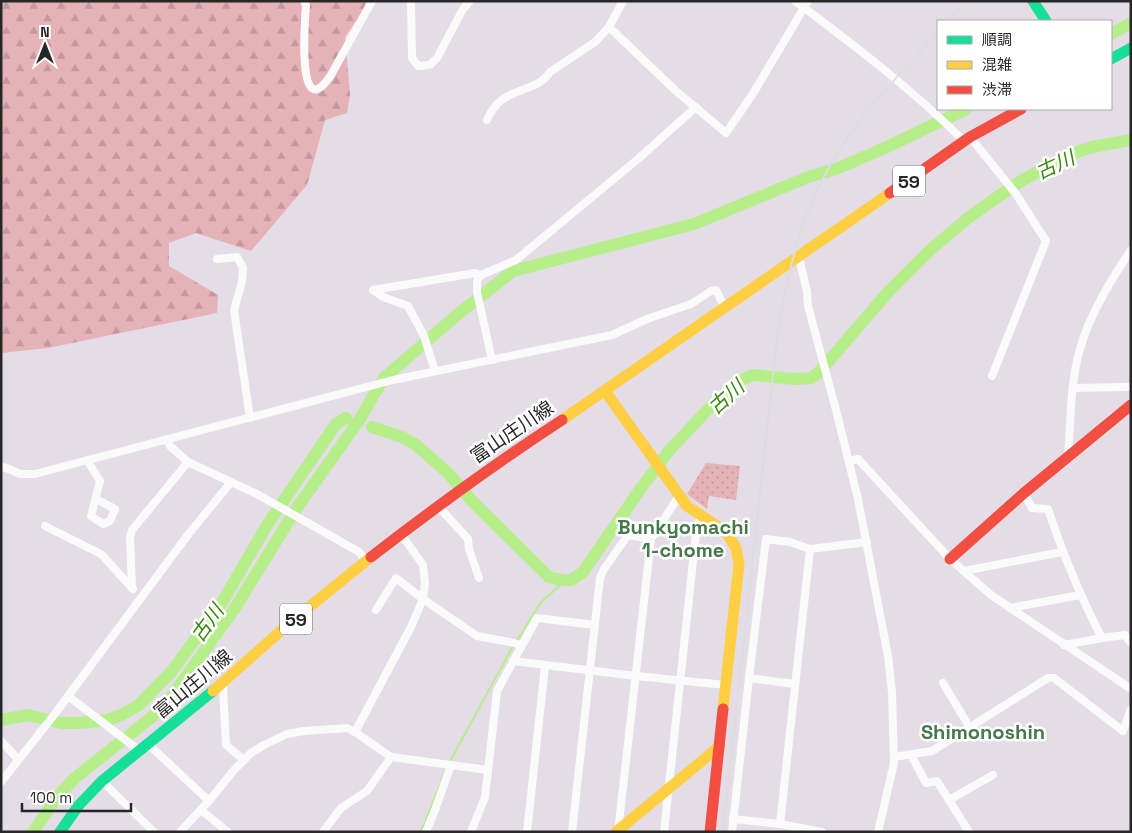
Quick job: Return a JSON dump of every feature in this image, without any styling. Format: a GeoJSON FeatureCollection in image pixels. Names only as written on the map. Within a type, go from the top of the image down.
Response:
{"type":"FeatureCollection","features":[{"type":"Feature","properties":{"kind":"main road"},"geometry":{"type":"LineString","coordinates":[[1033,1],[1045,20]]}},
{"type":"Feature","properties":{"kind":"main road"},"geometry":{"type":"LineString","coordinates":[[1112,58],[1131,48]]}},
{"type":"Feature","properties":{"kind":"main road","name":"富山庄川線"},"geometry":{"type":"LineString","coordinates":[[60,832],[80,805],[102,781],[220,684],[293,620],[456,492],[509,454],[799,258],[968,139],[1019,110]]}},
{"type":"Feature","properties":{"kind":"main road"},"geometry":{"type":"LineString","coordinates":[[604,391],[687,506],[726,532],[736,548],[739,564],[710,832]]}},
{"type":"Feature","properties":{"kind":"main road"},"geometry":{"type":"LineString","coordinates":[[950,559],[1024,493],[1131,405]]}},
{"type":"Feature","properties":{"kind":"main road"},"geometry":{"type":"LineString","coordinates":[[617,831],[720,746]]}},
{"type":"Feature","properties":{"kind":"street"},"geometry":{"type":"LineString","coordinates":[[304,1],[306,5],[304,70],[309,85],[314,89],[324,86],[372,1]]}},
{"type":"Feature","properties":{"kind":"street"},"geometry":{"type":"LineString","coordinates":[[411,1],[412,58],[418,66],[424,66],[430,65],[437,58],[470,1]]}},
{"type":"Feature","properties":{"kind":"street"},"geometry":{"type":"LineString","coordinates":[[487,120],[491,110],[505,96],[538,83],[546,78],[550,72],[594,42],[609,27],[623,1]]}},
{"type":"Feature","properties":{"kind":"street"},"geometry":{"type":"LineString","coordinates":[[795,1],[806,5],[950,127],[968,139],[1016,194],[1046,241],[992,376]]}},
{"type":"Feature","properties":{"kind":"street"},"geometry":{"type":"LineString","coordinates":[[609,27],[676,91],[726,133],[754,92],[806,5]]}},
{"type":"Feature","properties":{"kind":"street"},"geometry":{"type":"LineString","coordinates":[[492,360],[478,292],[477,281],[481,276],[516,260],[638,159],[696,107]]}},
{"type":"Feature","properties":{"kind":"street"},"geometry":{"type":"LineString","coordinates":[[1068,456],[1073,388],[1080,349],[1091,317],[1131,250]]}},
{"type":"Feature","properties":{"kind":"street"},"geometry":{"type":"LineString","coordinates":[[217,259],[238,256],[243,268],[242,282],[234,310],[250,418]]}},
{"type":"Feature","properties":{"kind":"street"},"geometry":{"type":"LineString","coordinates":[[799,258],[820,356],[849,461],[867,542],[888,656],[892,692],[894,757],[878,832]]}},
{"type":"Feature","properties":{"kind":"street"},"geometry":{"type":"LineString","coordinates":[[435,371],[424,336],[408,306],[383,297],[373,290],[475,273],[481,276]]}},
{"type":"Feature","properties":{"kind":"street"},"geometry":{"type":"LineString","coordinates":[[1,468],[4,467],[20,474],[35,474],[393,380],[612,335],[648,319],[691,304],[711,291],[716,290],[725,308]]}},
{"type":"Feature","properties":{"kind":"street"},"geometry":{"type":"LineString","coordinates":[[1073,388],[1131,387]]}},
{"type":"Feature","properties":{"kind":"street"},"geometry":{"type":"LineString","coordinates":[[167,439],[170,446],[188,462],[258,494],[281,509],[360,552],[366,561]]}},
{"type":"Feature","properties":{"kind":"street"},"geometry":{"type":"LineString","coordinates":[[849,461],[858,459],[950,559],[991,595],[1131,689]]}},
{"type":"Feature","properties":{"kind":"street"},"geometry":{"type":"LineString","coordinates":[[87,460],[100,481],[96,499]]}},
{"type":"Feature","properties":{"kind":"street"},"geometry":{"type":"LineString","coordinates":[[132,588],[130,537],[132,530],[188,462]]}},
{"type":"Feature","properties":{"kind":"street"},"geometry":{"type":"LineString","coordinates":[[1,782],[54,716],[142,597],[231,482]]}},
{"type":"Feature","properties":{"kind":"street"},"geometry":{"type":"LineString","coordinates":[[1024,493],[1032,508],[1048,510],[1062,552],[1080,595],[1102,638]]}},
{"type":"Feature","properties":{"kind":"street"},"geometry":{"type":"LineString","coordinates":[[617,831],[636,676],[650,538],[680,496]]}},
{"type":"Feature","properties":{"kind":"street"},"geometry":{"type":"LineString","coordinates":[[438,506],[468,539],[469,550],[479,578]]}},
{"type":"Feature","properties":{"kind":"street"},"geometry":{"type":"LineString","coordinates":[[664,832],[696,534],[701,516]]}},
{"type":"Feature","properties":{"kind":"street"},"geometry":{"type":"LineString","coordinates":[[45,526],[100,554],[142,597]]}},
{"type":"Feature","properties":{"kind":"street"},"geometry":{"type":"LineString","coordinates":[[355,732],[411,627],[423,599],[425,582],[423,565],[401,534]]}},
{"type":"Feature","properties":{"kind":"street"},"geometry":{"type":"LineString","coordinates":[[572,832],[600,578],[604,569],[628,535],[650,538]]}},
{"type":"Feature","properties":{"kind":"street"},"geometry":{"type":"LineString","coordinates":[[732,832],[766,540],[790,542],[810,549],[867,542]]}},
{"type":"Feature","properties":{"kind":"street"},"geometry":{"type":"LineString","coordinates":[[780,824],[810,549]]}},
{"type":"Feature","properties":{"kind":"street"},"geometry":{"type":"LineString","coordinates":[[964,571],[1062,552]]}},
{"type":"Feature","properties":{"kind":"street"},"geometry":{"type":"LineString","coordinates":[[376,610],[396,578],[477,636],[521,645]]}},
{"type":"Feature","properties":{"kind":"street"},"geometry":{"type":"LineString","coordinates":[[1010,608],[1080,595]]}},
{"type":"Feature","properties":{"kind":"street"},"geometry":{"type":"LineString","coordinates":[[471,832],[485,797],[497,691],[537,618],[595,625]]}},
{"type":"Feature","properties":{"kind":"street"},"geometry":{"type":"LineString","coordinates":[[1064,645],[1124,635],[1131,643]]}},
{"type":"Feature","properties":{"kind":"street"},"geometry":{"type":"LineString","coordinates":[[513,661],[726,685]]}},
{"type":"Feature","properties":{"kind":"street"},"geometry":{"type":"LineString","coordinates":[[527,832],[545,666]]}},
{"type":"Feature","properties":{"kind":"street"},"geometry":{"type":"LineString","coordinates":[[749,678],[794,684]]}},
{"type":"Feature","properties":{"kind":"street"},"geometry":{"type":"LineString","coordinates":[[894,757],[932,751],[1048,678],[1054,678],[1123,731],[1131,709]]}},
{"type":"Feature","properties":{"kind":"street"},"geometry":{"type":"LineString","coordinates":[[943,683],[970,728]]}},
{"type":"Feature","properties":{"kind":"street"},"geometry":{"type":"LineString","coordinates":[[220,684],[223,688],[226,746],[244,760]]}},
{"type":"Feature","properties":{"kind":"street"},"geometry":{"type":"LineString","coordinates":[[68,696],[130,743],[144,748],[209,801]]}},
{"type":"Feature","properties":{"kind":"street"},"geometry":{"type":"LineString","coordinates":[[180,832],[251,753],[287,734],[347,728],[391,758],[488,770]]}},
{"type":"Feature","properties":{"kind":"street"},"geometry":{"type":"LineString","coordinates":[[1,741],[18,759]]}},
{"type":"Feature","properties":{"kind":"street"},"geometry":{"type":"LineString","coordinates":[[911,755],[926,783],[938,781],[969,832]]}},
{"type":"Feature","properties":{"kind":"street"},"geometry":{"type":"LineString","coordinates":[[323,832],[341,808],[367,792],[391,758]]}},
{"type":"Feature","properties":{"kind":"street"},"geometry":{"type":"LineString","coordinates":[[426,832],[451,765]]}},
{"type":"Feature","properties":{"kind":"street"},"geometry":{"type":"LineString","coordinates":[[950,800],[993,775]]}},
{"type":"Feature","properties":{"kind":"street"},"geometry":{"type":"LineString","coordinates":[[102,781],[154,832]]}},
{"type":"Feature","properties":{"kind":"street"},"geometry":{"type":"LineString","coordinates":[[201,810],[228,832]]}},
{"type":"Feature","properties":{"kind":"street"},"geometry":{"type":"LineString","coordinates":[[733,819],[780,824],[822,832]]}},
{"type":"Feature","properties":{"kind":"green space"},"geometry":{"type":"Polygon","coordinates":[[[1,1],[370,1],[345,37],[350,95],[347,113],[325,120],[307,185],[251,251],[196,233],[169,243],[169,266],[218,295],[217,313],[48,348],[1,353],[1,1]]]}},
{"type":"Feature","properties":{"kind":"green space"},"geometry":{"type":"Polygon","coordinates":[[[706,463],[740,466],[736,500],[709,496],[707,509],[687,494],[706,463]]]}},
{"type":"Feature","properties":{"kind":"waterway"},"geometry":{"type":"LineString","coordinates":[[1112,33],[1131,23]]}},
{"type":"Feature","properties":{"kind":"waterway"},"geometry":{"type":"LineString","coordinates":[[33,832],[57,797],[75,778],[153,716],[172,696],[235,608],[296,509],[360,419],[385,377],[458,314],[513,271],[694,224],[811,176],[836,169],[964,110]]}},
{"type":"Feature","properties":{"kind":"waterway","name":"古川"},"geometry":{"type":"LineString","coordinates":[[372,427],[402,437],[415,444],[449,474],[471,500],[549,577],[570,580],[583,572],[668,452],[710,407],[740,381],[752,375],[795,379],[811,378],[818,373],[888,292],[930,250],[968,218],[1016,184],[1066,156],[1092,147],[1131,140]]}},
{"type":"Feature","properties":{"kind":"waterway","name":"古川"},"geometry":{"type":"LineString","coordinates":[[1,720],[28,715],[61,723],[107,720],[139,705],[172,671],[223,601],[267,525],[336,424],[346,418]]}},
{"type":"Feature","properties":{"kind":"waterway"},"geometry":{"type":"LineString","coordinates":[[516,642],[541,602],[565,581]]}},
{"type":"Feature","properties":{"kind":"waterway"},"geometry":{"type":"LineString","coordinates":[[449,763],[513,646]]}},
{"type":"Feature","properties":{"kind":"waterway"},"geometry":{"type":"LineString","coordinates":[[421,832],[446,769]]}},
{"type":"Feature","properties":{"kind":"railway"},"geometry":{"type":"LineString","coordinates":[[949,20],[966,1]]}},
{"type":"Feature","properties":{"kind":"railway"},"geometry":{"type":"LineString","coordinates":[[723,832],[776,347],[786,285],[794,255],[814,198],[827,170],[843,144],[871,107],[937,33]]}},
{"type":"Feature","properties":{"kind":"traffic: fast"},"geometry":{"type":"LineString","coordinates":[[1033,1],[1045,20]]}},
{"type":"Feature","properties":{"kind":"traffic: fast"},"geometry":{"type":"LineString","coordinates":[[1112,58],[1131,48]]}},
{"type":"Feature","properties":{"kind":"traffic: fast"},"geometry":{"type":"LineString","coordinates":[[60,832],[79,805],[102,781],[213,691]]}},
{"type":"Feature","properties":{"kind":"traffic: slow"},"geometry":{"type":"LineString","coordinates":[[562,420],[890,193]]}},
{"type":"Feature","properties":{"kind":"traffic: slow"},"geometry":{"type":"LineString","coordinates":[[605,391],[687,506],[726,532],[736,548],[739,564],[723,709]]}},
{"type":"Feature","properties":{"kind":"traffic: slow"},"geometry":{"type":"LineString","coordinates":[[213,691],[293,620],[371,557]]}},
{"type":"Feature","properties":{"kind":"traffic: slow"},"geometry":{"type":"LineString","coordinates":[[616,832],[720,746]]}},
{"type":"Feature","properties":{"kind":"traffic: jam"},"geometry":{"type":"LineString","coordinates":[[890,193],[970,137],[1019,110]]}},
{"type":"Feature","properties":{"kind":"traffic: jam"},"geometry":{"type":"LineString","coordinates":[[950,559],[1024,493],[1131,405]]}},
{"type":"Feature","properties":{"kind":"traffic: jam"},"geometry":{"type":"LineString","coordinates":[[371,557],[465,487],[562,420]]}},
{"type":"Feature","properties":{"kind":"traffic: jam"},"geometry":{"type":"LineString","coordinates":[[710,832],[723,709]]}},
{"type":"Feature","properties":{"kind":"district","name":"Bunkyomachi 1-chome"},"geometry":{"type":"Point","coordinates":[683,538]}},
{"type":"Feature","properties":{"kind":"district","name":"Shimonoshin"},"geometry":{"type":"Point","coordinates":[983,732]}}]}
